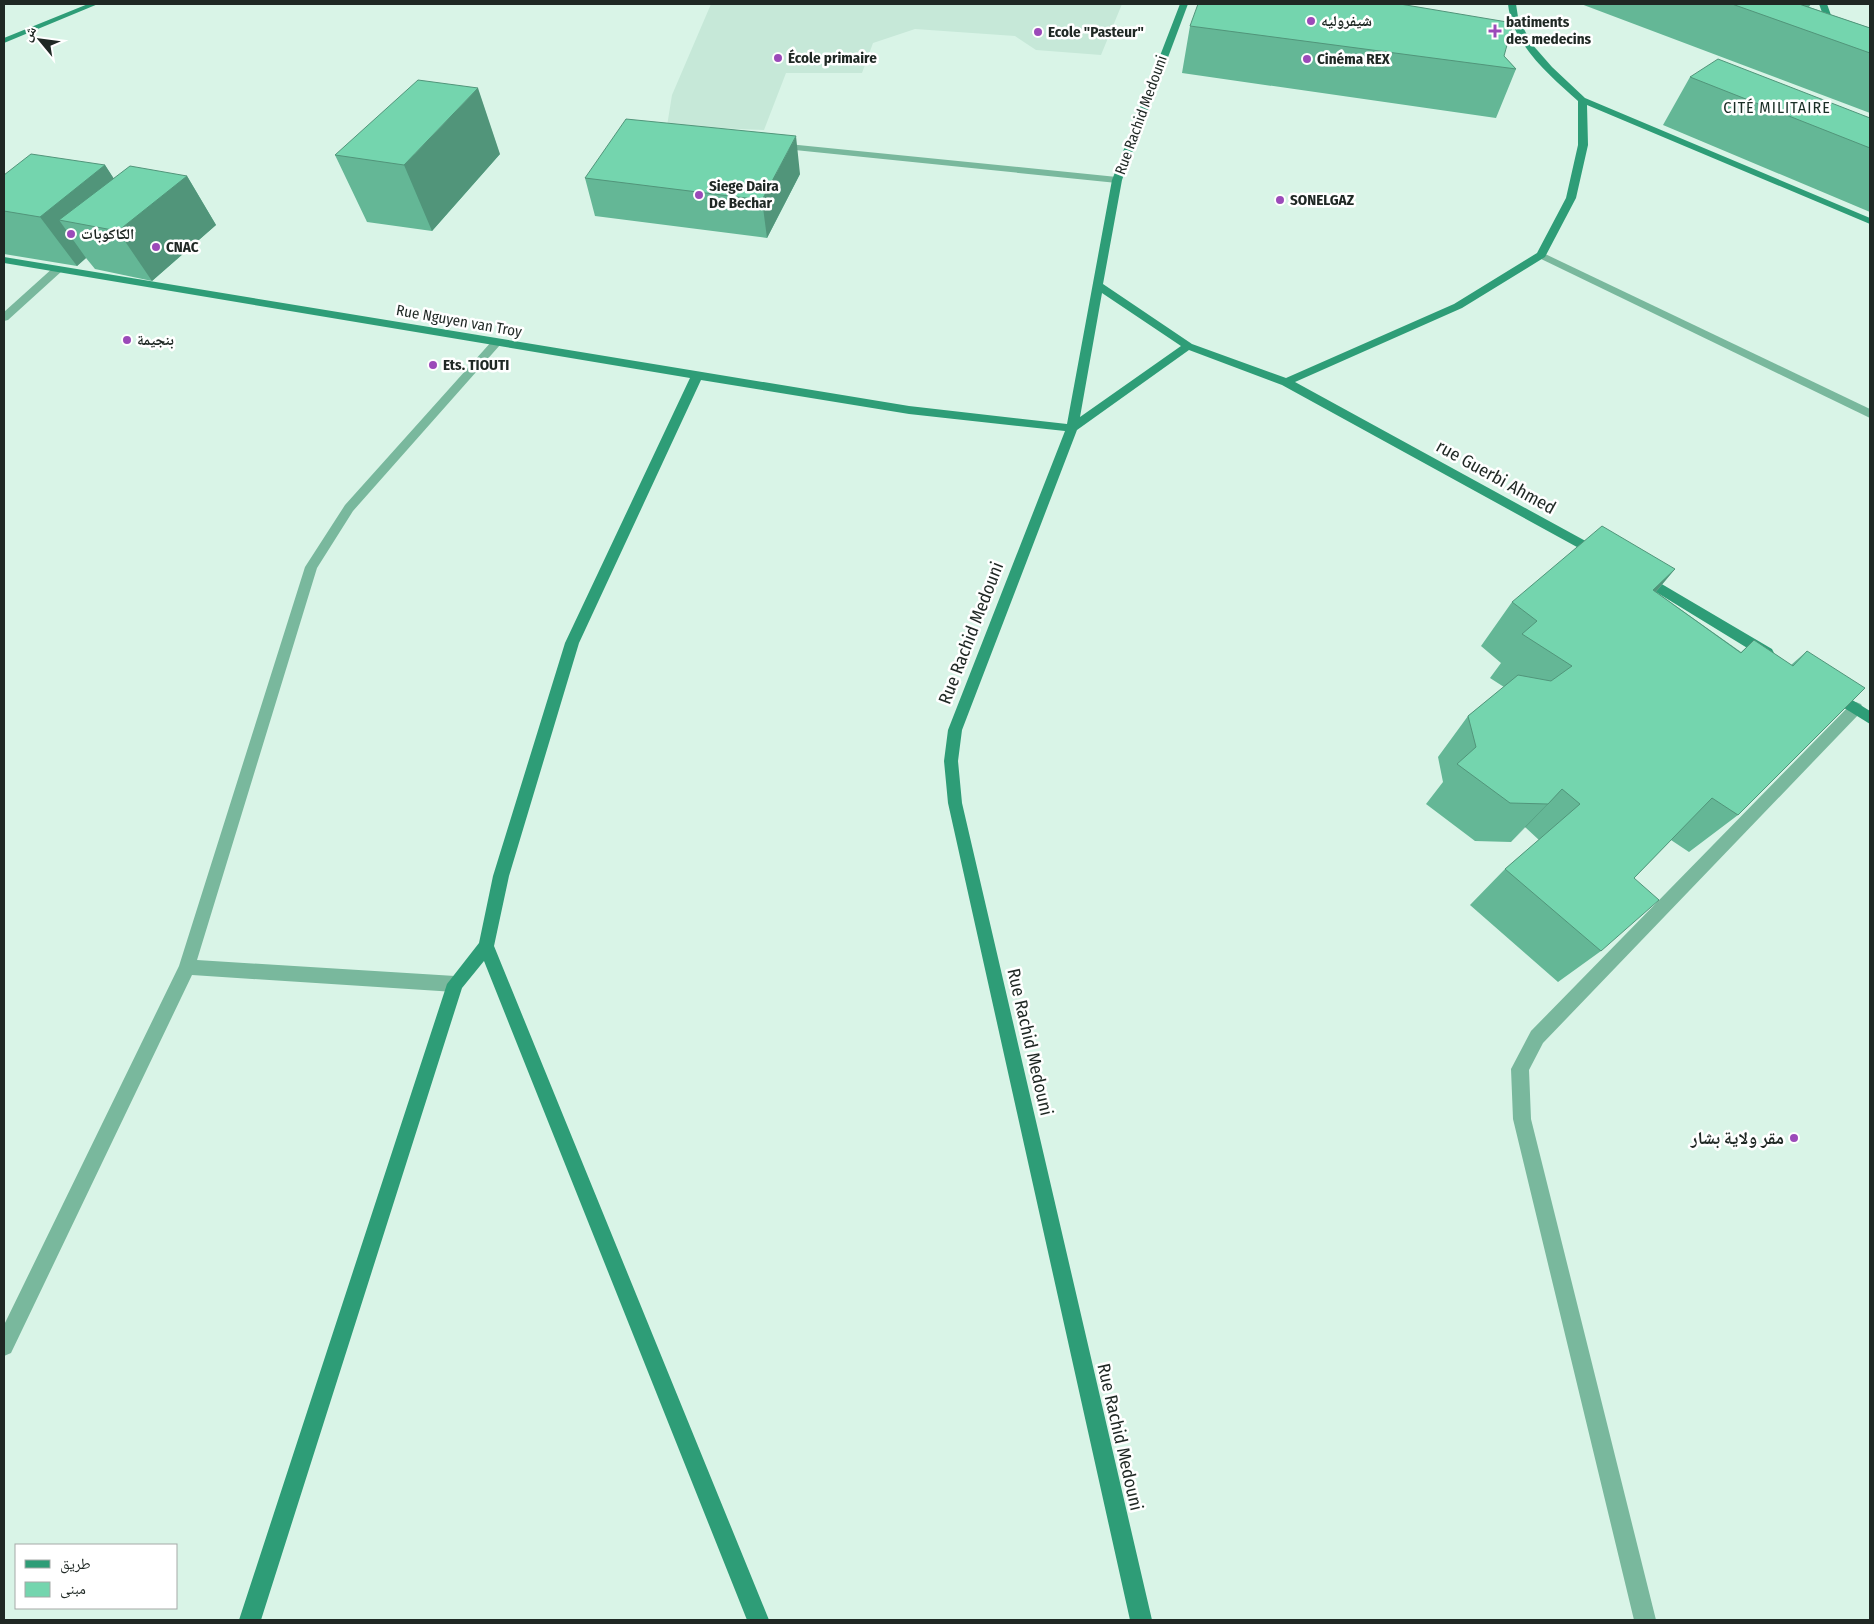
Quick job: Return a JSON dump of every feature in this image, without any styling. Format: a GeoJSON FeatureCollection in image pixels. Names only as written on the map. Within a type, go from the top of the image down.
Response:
{"type":"FeatureCollection","features":[{"type":"Feature","properties":{"kind":"main road"},"geometry":{"type":"LineString","coordinates":[[4,41],[94,4]]}},
{"type":"Feature","properties":{"kind":"main road","name":"Rue Rachid Medouni"},"geometry":{"type":"LineString","coordinates":[[1141,1620],[954,803],[951,761],[955,730],[1072,428],[1117,180],[1184,4]]}},
{"type":"Feature","properties":{"kind":"main road"},"geometry":{"type":"LineString","coordinates":[[1512,4],[1514,19],[1532,49],[1550,71],[1582,100],[1870,221]]}},
{"type":"Feature","properties":{"kind":"main road"},"geometry":{"type":"LineString","coordinates":[[1823,4],[1832,29]]}},
{"type":"Feature","properties":{"kind":"main road"},"geometry":{"type":"LineString","coordinates":[[1286,382],[1458,306],[1541,255],[1571,198],[1584,145],[1582,100]]}},
{"type":"Feature","properties":{"kind":"main road","name":"Rue Nguyen van Troy"},"geometry":{"type":"LineString","coordinates":[[4,260],[909,410],[1072,428]]}},
{"type":"Feature","properties":{"kind":"main road","name":"rue Guerbi Ahmed"},"geometry":{"type":"LineString","coordinates":[[1097,285],[1188,346],[1286,382],[1612,561]]}},
{"type":"Feature","properties":{"kind":"main road"},"geometry":{"type":"LineString","coordinates":[[1072,428],[1188,346]]}},
{"type":"Feature","properties":{"kind":"main road"},"geometry":{"type":"LineString","coordinates":[[250,1620],[455,984],[486,946],[500,876],[572,643],[697,376]]}},
{"type":"Feature","properties":{"kind":"main road"},"geometry":{"type":"LineString","coordinates":[[1629,570],[1664,589],[1781,662]]}},
{"type":"Feature","properties":{"kind":"main road"},"geometry":{"type":"LineString","coordinates":[[1822,688],[1863,713]]}},
{"type":"Feature","properties":{"kind":"main road"},"geometry":{"type":"LineString","coordinates":[[486,946],[758,1620]]}},
{"type":"Feature","properties":{"kind":"street"},"geometry":{"type":"LineString","coordinates":[[770,145],[1117,180]]}},
{"type":"Feature","properties":{"kind":"street"},"geometry":{"type":"LineString","coordinates":[[1541,255],[1870,414]]}},
{"type":"Feature","properties":{"kind":"street"},"geometry":{"type":"LineString","coordinates":[[4,318],[58,269]]}},
{"type":"Feature","properties":{"kind":"street"},"geometry":{"type":"LineString","coordinates":[[4,1346],[186,967],[311,567],[349,508],[496,343]]}},
{"type":"Feature","properties":{"kind":"street"},"geometry":{"type":"LineString","coordinates":[[1645,1620],[1522,1119],[1520,1069],[1537,1037],[1863,713]]}},
{"type":"Feature","properties":{"kind":"street"},"geometry":{"type":"LineString","coordinates":[[186,967],[455,984]]}},
{"type":"Feature","properties":{"kind":"shaded area","name":"École primaire"},"geometry":{"type":"Polygon","coordinates":[[[711,4],[1122,4],[1101,55],[1036,50],[1015,36],[915,29],[873,43],[862,73],[786,73],[764,130],[667,126],[672,95],[711,4]]]}},
{"type":"Feature","properties":{"kind":"building"},"geometry":{"type":"Polygon","coordinates":[[[1198,4],[1400,4],[1513,23],[1504,56],[1516,69],[1190,26],[1198,4]]]}},
{"type":"Feature","properties":{"kind":"building"},"geometry":{"type":"Polygon","coordinates":[[[1732,4],[1799,4],[1870,28],[1870,53],[1732,4]]]}},
{"type":"Feature","properties":{"kind":"building"},"geometry":{"type":"Polygon","coordinates":[[[1718,59],[1870,118],[1870,148],[1690,77],[1718,59]]]}},
{"type":"Feature","properties":{"kind":"building"},"geometry":{"type":"Polygon","coordinates":[[[418,80],[478,88],[404,165],[335,155],[418,80]]]}},
{"type":"Feature","properties":{"kind":"building"},"geometry":{"type":"Polygon","coordinates":[[[626,119],[796,136],[762,200],[585,178],[626,119]]]}},
{"type":"Feature","properties":{"kind":"building"},"geometry":{"type":"Polygon","coordinates":[[[31,154],[105,165],[40,217],[4,211],[4,175],[31,154]]]}},
{"type":"Feature","properties":{"kind":"building"},"geometry":{"type":"Polygon","coordinates":[[[130,166],[187,176],[118,231],[59,220],[130,166]]]}},
{"type":"Feature","properties":{"kind":"building"},"geometry":{"type":"Polygon","coordinates":[[[1602,526],[1675,569],[1653,590],[1741,653],[1754,640],[1793,666],[1807,651],[1865,688],[1738,815],[1712,798],[1634,878],[1659,900],[1601,951],[1505,869],[1580,804],[1562,789],[1548,804],[1510,803],[1457,764],[1476,747],[1468,716],[1518,675],[1551,681],[1572,666],[1522,634],[1537,621],[1512,602],[1602,526]]]}},
{"type":"Feature","properties":{"kind":"place","name":"شيفروليه"},"geometry":{"type":"Point","coordinates":[1311,21]}},
{"type":"Feature","properties":{"kind":"place","name":"batiments des medecins"},"geometry":{"type":"Point","coordinates":[1495,31]}},
{"type":"Feature","properties":{"kind":"place","name":"Ecole \"Pasteur\""},"geometry":{"type":"Point","coordinates":[1038,32]}},
{"type":"Feature","properties":{"kind":"place","name":"École primaire"},"geometry":{"type":"Point","coordinates":[778,58]}},
{"type":"Feature","properties":{"kind":"place","name":"Cinéma REX"},"geometry":{"type":"Point","coordinates":[1307,59]}},
{"type":"Feature","properties":{"kind":"place","name":"Siege Daira De Bechar"},"geometry":{"type":"Point","coordinates":[699,195]}},
{"type":"Feature","properties":{"kind":"place","name":"SONELGAZ"},"geometry":{"type":"Point","coordinates":[1280,200]}},
{"type":"Feature","properties":{"kind":"place","name":"الكاكوبات"},"geometry":{"type":"Point","coordinates":[71,234]}},
{"type":"Feature","properties":{"kind":"place","name":"CNAC"},"geometry":{"type":"Point","coordinates":[156,247]}},
{"type":"Feature","properties":{"kind":"place","name":"بنجيمة"},"geometry":{"type":"Point","coordinates":[127,340]}},
{"type":"Feature","properties":{"kind":"place","name":"Ets. TIOUTI"},"geometry":{"type":"Point","coordinates":[433,365]}},
{"type":"Feature","properties":{"kind":"place","name":"مقر ولاية بشار"},"geometry":{"type":"Point","coordinates":[1794,1138]}},
{"type":"Feature","properties":{"kind":"district","name":"CITÉ MILITAIRE"},"geometry":{"type":"Point","coordinates":[1777,107]}}]}
